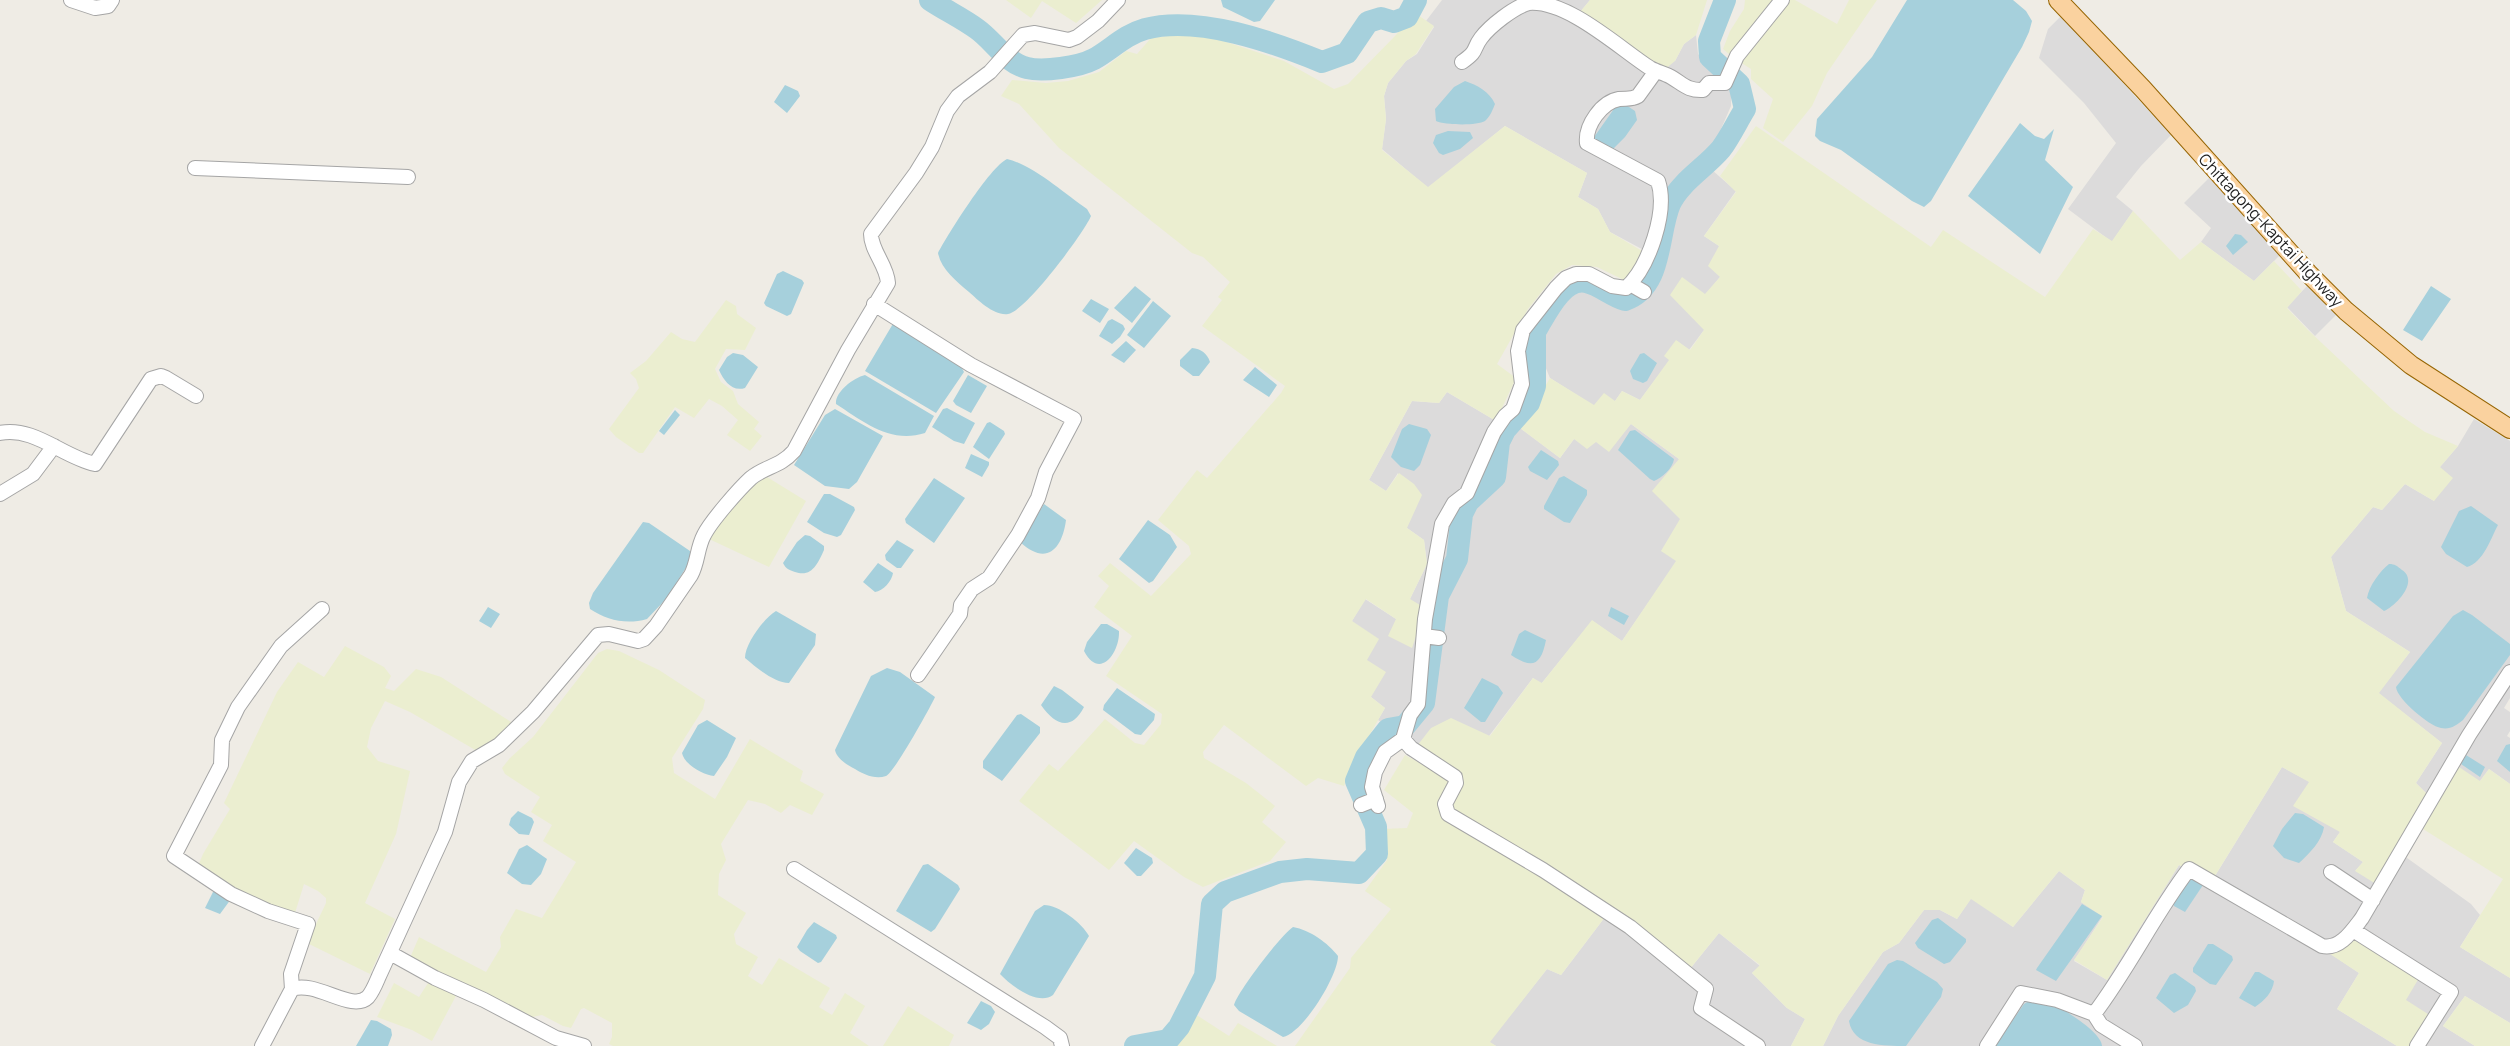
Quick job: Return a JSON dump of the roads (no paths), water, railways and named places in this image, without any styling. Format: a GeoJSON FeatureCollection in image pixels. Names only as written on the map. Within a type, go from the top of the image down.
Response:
{"type":"FeatureCollection","features":[{"type":"Feature","properties":{"kind":"main road","name":"Chittagong-Kaptai Highway"},"geometry":{"type":"LineString","coordinates":[[2058,0],[2143,89],[2308,273],[2346,311],[2411,365],[2510,429]]}},
{"type":"Feature","properties":{"kind":"street"},"geometry":{"type":"LineString","coordinates":[[71,0],[95,8],[108,6],[112,0]]}},
{"type":"Feature","properties":{"kind":"street"},"geometry":{"type":"LineString","coordinates":[[292,989],[318,989],[357,1003],[367,998],[445,832],[459,782],[472,761],[499,745],[533,712],[598,635],[609,634],[638,641],[649,634],[672,606],[696,566],[700,544],[708,529],[752,477],[782,463],[801,442],[874,304],[888,283],[888,277],[871,238],[873,229],[912,179],[932,147],[951,104],[999,62],[1023,35],[1035,33],[1069,40],[1077,38],[1098,21],[1118,0]]}},
{"type":"Feature","properties":{"kind":"street"},"geometry":{"type":"LineString","coordinates":[[1462,62],[1475,54],[1480,39],[1511,12],[1530,3],[1553,3],[1574,12],[1656,71],[1671,77],[1688,90],[1703,90],[1708,83],[1725,83],[1734,63],[1782,0]]}},
{"type":"Feature","properties":{"kind":"street"},"geometry":{"type":"LineString","coordinates":[[1372,803],[1375,772],[1385,752],[1403,739],[1405,726],[1419,698],[1431,637],[1442,524],[1454,503],[1467,493],[1494,432],[1516,402],[1522,384],[1518,351],[1523,330],[1556,288],[1566,278],[1575,274],[1589,274],[1618,288],[1636,288],[1651,248],[1662,193],[1658,181],[1601,152],[1587,143],[1586,139],[1590,126],[1600,111],[1616,100],[1638,96],[1656,71]]}},
{"type":"Feature","properties":{"kind":"street"},"geometry":{"type":"LineString","coordinates":[[195,168],[408,177]]}},
{"type":"Feature","properties":{"kind":"street"},"geometry":{"type":"LineString","coordinates":[[874,304],[971,365],[1074,419],[1046,472],[1038,498],[1004,559],[989,578],[972,589],[961,605],[960,614],[918,675]]}},
{"type":"Feature","properties":{"kind":"street"},"geometry":{"type":"LineString","coordinates":[[0,433],[15,432],[54,446],[88,462],[98,462],[143,389],[156,377],[166,378],[195,396]]}},
{"type":"Feature","properties":{"kind":"street"},"geometry":{"type":"LineString","coordinates":[[0,494],[33,474],[54,446]]}},
{"type":"Feature","properties":{"kind":"street"},"geometry":{"type":"LineString","coordinates":[[262,1046],[292,989],[291,974],[308,924],[268,911],[231,894],[174,856],[221,765],[222,740],[238,707],[281,646],[322,609]]}},
{"type":"Feature","properties":{"kind":"street"},"geometry":{"type":"LineString","coordinates":[[2094,1014],[2118,983],[2168,897],[2189,869],[2322,946],[2336,945],[2353,930],[2373,900],[2469,735],[2510,672]]}},
{"type":"Feature","properties":{"kind":"street"},"geometry":{"type":"LineString","coordinates":[[1403,739],[1411,748],[1455,777],[1456,783],[1445,804],[1448,814],[1543,870],[1630,927],[1706,989],[1701,1008],[1758,1046]]}},
{"type":"Feature","properties":{"kind":"street"},"geometry":{"type":"LineString","coordinates":[[794,869],[1045,1027],[1060,1038],[1062,1046]]}},
{"type":"Feature","properties":{"kind":"street"},"geometry":{"type":"LineString","coordinates":[[2331,872],[2373,900]]}},
{"type":"Feature","properties":{"kind":"street"},"geometry":{"type":"LineString","coordinates":[[2353,930],[2451,992],[2416,1046]]}},
{"type":"Feature","properties":{"kind":"street"},"geometry":{"type":"LineString","coordinates":[[390,953],[556,1038],[584,1046]]}},
{"type":"Feature","properties":{"kind":"street"},"geometry":{"type":"LineString","coordinates":[[1987,1046],[2021,993],[2056,1000],[2094,1014],[2101,1025],[2135,1046]]}},
{"type":"Feature","properties":{"kind":"water"},"geometry":{"type":"Polygon","coordinates":[[[1221,0],[1275,0],[1260,21],[1254,22],[1223,7],[1221,0]]]}},
{"type":"Feature","properties":{"kind":"water"},"geometry":{"type":"Polygon","coordinates":[[[1907,0],[2013,0],[2026,11],[2032,21],[2022,47],[1931,201],[1924,207],[1912,201],[1841,150],[1820,141],[1815,136],[1817,119],[1872,57],[1907,0]]]}},
{"type":"Feature","properties":{"kind":"water"},"geometry":{"type":"Polygon","coordinates":[[[1465,81],[1490,96],[1495,104],[1491,113],[1481,123],[1436,121],[1435,109],[1454,87],[1465,81]]]}},
{"type":"Feature","properties":{"kind":"water"},"geometry":{"type":"Polygon","coordinates":[[[785,85],[798,91],[800,96],[787,113],[774,102],[785,85]]]}},
{"type":"Feature","properties":{"kind":"water"},"geometry":{"type":"Polygon","coordinates":[[[1626,105],[1635,111],[1637,120],[1610,152],[1592,140],[1616,106],[1626,105]]]}},
{"type":"Feature","properties":{"kind":"water"},"geometry":{"type":"Polygon","coordinates":[[[2020,123],[2035,136],[2044,139],[2054,129],[2045,160],[2073,187],[2040,254],[1968,196],[2020,123]]]}},
{"type":"Feature","properties":{"kind":"water"},"geometry":{"type":"Polygon","coordinates":[[[1448,131],[1470,132],[1473,138],[1460,149],[1443,155],[1433,143],[1436,135],[1448,131]]]}},
{"type":"Feature","properties":{"kind":"water"},"geometry":{"type":"Polygon","coordinates":[[[1007,159],[1027,167],[1049,181],[1087,209],[1091,216],[1066,254],[1040,287],[1016,310],[1003,314],[987,307],[954,279],[942,264],[938,253],[980,187],[990,174],[1007,159]]]}},
{"type":"Feature","properties":{"kind":"water"},"geometry":{"type":"Polygon","coordinates":[[[2235,234],[2241,235],[2248,242],[2233,255],[2226,246],[2235,234]]]}},
{"type":"Feature","properties":{"kind":"water"},"geometry":{"type":"Polygon","coordinates":[[[783,271],[804,283],[791,314],[787,316],[764,303],[777,274],[783,271]]]}},
{"type":"Feature","properties":{"kind":"water"},"geometry":{"type":"Polygon","coordinates":[[[1135,286],[1151,299],[1132,323],[1114,308],[1135,286]]]}},
{"type":"Feature","properties":{"kind":"water"},"geometry":{"type":"Polygon","coordinates":[[[2431,286],[2451,299],[2422,341],[2403,330],[2431,286]]]}},
{"type":"Feature","properties":{"kind":"water"},"geometry":{"type":"Polygon","coordinates":[[[1091,299],[1109,309],[1100,323],[1082,311],[1091,299]]]}},
{"type":"Feature","properties":{"kind":"water"},"geometry":{"type":"Polygon","coordinates":[[[1153,301],[1171,316],[1144,348],[1127,335],[1153,301]]]}},
{"type":"Feature","properties":{"kind":"water"},"geometry":{"type":"Polygon","coordinates":[[[1112,319],[1123,325],[1125,329],[1112,344],[1099,336],[1108,321],[1112,319]]]}},
{"type":"Feature","properties":{"kind":"water"},"geometry":{"type":"Polygon","coordinates":[[[894,322],[959,363],[964,372],[936,413],[865,371],[894,322]]]}},
{"type":"Feature","properties":{"kind":"water"},"geometry":{"type":"Polygon","coordinates":[[[1126,341],[1136,350],[1124,363],[1111,355],[1126,341]]]}},
{"type":"Feature","properties":{"kind":"water"},"geometry":{"type":"Polygon","coordinates":[[[1192,348],[1203,352],[1210,362],[1199,376],[1193,376],[1180,366],[1180,360],[1192,348]]]}},
{"type":"Feature","properties":{"kind":"water"},"geometry":{"type":"Polygon","coordinates":[[[733,353],[743,355],[758,367],[745,388],[740,389],[729,385],[719,370],[727,357],[733,353]]]}},
{"type":"Feature","properties":{"kind":"water"},"geometry":{"type":"Polygon","coordinates":[[[1644,353],[1657,363],[1647,381],[1643,383],[1633,379],[1630,371],[1640,354],[1644,353]]]}},
{"type":"Feature","properties":{"kind":"water"},"geometry":{"type":"Polygon","coordinates":[[[1255,367],[1277,385],[1269,397],[1243,380],[1255,367]]]}},
{"type":"Feature","properties":{"kind":"water"},"geometry":{"type":"Polygon","coordinates":[[[865,375],[934,416],[925,433],[900,436],[889,433],[867,424],[836,404],[838,395],[846,386],[865,375]]]}},
{"type":"Feature","properties":{"kind":"water"},"geometry":{"type":"Polygon","coordinates":[[[968,375],[987,386],[971,413],[953,401],[968,375]]]}},
{"type":"Feature","properties":{"kind":"water"},"geometry":{"type":"Polygon","coordinates":[[[947,408],[975,423],[964,444],[954,441],[932,427],[943,409],[947,408]]]}},
{"type":"Feature","properties":{"kind":"water"},"geometry":{"type":"Polygon","coordinates":[[[835,409],[883,436],[857,482],[849,489],[825,486],[794,465],[825,415],[835,409]]]}},
{"type":"Feature","properties":{"kind":"water"},"geometry":{"type":"Polygon","coordinates":[[[675,410],[680,415],[664,435],[659,431],[675,410]]]}},
{"type":"Feature","properties":{"kind":"water"},"geometry":{"type":"Polygon","coordinates":[[[990,422],[1005,434],[989,459],[973,447],[987,423],[990,422]]]}},
{"type":"Feature","properties":{"kind":"water"},"geometry":{"type":"Polygon","coordinates":[[[1409,424],[1427,429],[1431,435],[1420,465],[1414,471],[1401,467],[1391,457],[1402,429],[1409,424]]]}},
{"type":"Feature","properties":{"kind":"water"},"geometry":{"type":"Polygon","coordinates":[[[1635,430],[1674,459],[1667,472],[1654,481],[1618,450],[1630,431],[1635,430]]]}},
{"type":"Feature","properties":{"kind":"water"},"geometry":{"type":"Polygon","coordinates":[[[1541,450],[1558,461],[1559,465],[1547,480],[1530,471],[1528,467],[1541,450]]]}},
{"type":"Feature","properties":{"kind":"water"},"geometry":{"type":"Polygon","coordinates":[[[971,454],[989,462],[982,477],[965,468],[971,454]]]}},
{"type":"Feature","properties":{"kind":"water"},"geometry":{"type":"Polygon","coordinates":[[[1564,476],[1587,490],[1587,495],[1570,523],[1564,522],[1544,509],[1559,478],[1564,476]]]}},
{"type":"Feature","properties":{"kind":"water"},"geometry":{"type":"Polygon","coordinates":[[[934,478],[965,498],[934,543],[906,523],[905,519],[934,478]]]}},
{"type":"Feature","properties":{"kind":"water"},"geometry":{"type":"Polygon","coordinates":[[[824,494],[830,494],[854,507],[855,510],[841,535],[837,537],[824,533],[807,522],[824,494]]]}},
{"type":"Feature","properties":{"kind":"water"},"geometry":{"type":"Polygon","coordinates":[[[1044,504],[1066,520],[1057,546],[1051,551],[1038,553],[1020,542],[1044,504]]]}},
{"type":"Feature","properties":{"kind":"water"},"geometry":{"type":"Polygon","coordinates":[[[2471,506],[2498,525],[2478,561],[2467,567],[2446,554],[2441,547],[2459,511],[2471,506]]]}},
{"type":"Feature","properties":{"kind":"water"},"geometry":{"type":"Polygon","coordinates":[[[1148,520],[1170,535],[1177,547],[1153,581],[1149,583],[1119,559],[1148,520]]]}},
{"type":"Feature","properties":{"kind":"water"},"geometry":{"type":"Polygon","coordinates":[[[643,522],[649,523],[690,551],[692,558],[667,598],[647,619],[632,622],[603,616],[590,609],[589,603],[593,593],[643,522]]]}},
{"type":"Feature","properties":{"kind":"water"},"geometry":{"type":"Polygon","coordinates":[[[805,535],[824,546],[824,550],[810,571],[801,573],[789,570],[783,563],[797,542],[805,535]]]}},
{"type":"Feature","properties":{"kind":"water"},"geometry":{"type":"Polygon","coordinates":[[[897,540],[914,550],[901,568],[897,568],[886,560],[885,555],[897,540]]]}},
{"type":"Feature","properties":{"kind":"water"},"geometry":{"type":"Polygon","coordinates":[[[878,563],[893,573],[887,585],[875,592],[863,582],[878,563]]]}},
{"type":"Feature","properties":{"kind":"water"},"geometry":{"type":"Polygon","coordinates":[[[2389,564],[2402,570],[2408,580],[2400,598],[2384,611],[2367,598],[2375,579],[2389,564]]]}},
{"type":"Feature","properties":{"kind":"water"},"geometry":{"type":"Polygon","coordinates":[[[488,607],[500,614],[491,628],[479,621],[488,607]]]}},
{"type":"Feature","properties":{"kind":"water"},"geometry":{"type":"Polygon","coordinates":[[[1611,607],[1629,616],[1624,625],[1608,616],[1611,607]]]}},
{"type":"Feature","properties":{"kind":"water"},"geometry":{"type":"Polygon","coordinates":[[[2463,610],[2510,644],[2510,655],[2463,720],[2450,728],[2441,728],[2414,711],[2396,687],[2453,616],[2463,610]]]}},
{"type":"Feature","properties":{"kind":"water"},"geometry":{"type":"Polygon","coordinates":[[[776,611],[816,634],[815,645],[789,683],[772,678],[745,658],[748,646],[756,632],[776,611]]]}},
{"type":"Feature","properties":{"kind":"water"},"geometry":{"type":"Polygon","coordinates":[[[1101,624],[1107,624],[1119,631],[1118,639],[1113,654],[1108,660],[1096,663],[1090,660],[1084,651],[1087,642],[1101,624]]]}},
{"type":"Feature","properties":{"kind":"water"},"geometry":{"type":"Polygon","coordinates":[[[1525,630],[1546,640],[1538,660],[1530,663],[1511,655],[1519,634],[1525,630]]]}},
{"type":"Feature","properties":{"kind":"water"},"geometry":{"type":"Polygon","coordinates":[[[887,668],[900,672],[935,697],[912,740],[890,772],[886,776],[873,777],[846,764],[835,750],[871,676],[887,668]]]}},
{"type":"Feature","properties":{"kind":"water"},"geometry":{"type":"Polygon","coordinates":[[[1482,678],[1498,686],[1503,693],[1485,722],[1481,722],[1464,708],[1482,678]]]}},
{"type":"Feature","properties":{"kind":"water"},"geometry":{"type":"Polygon","coordinates":[[[1054,686],[1084,707],[1074,720],[1068,723],[1057,721],[1041,705],[1054,686]]]}},
{"type":"Feature","properties":{"kind":"water"},"geometry":{"type":"Polygon","coordinates":[[[1117,688],[1155,714],[1154,720],[1141,735],[1135,734],[1103,710],[1104,705],[1117,688]]]}},
{"type":"Feature","properties":{"kind":"water"},"geometry":{"type":"Polygon","coordinates":[[[1021,714],[1040,727],[1040,733],[1002,781],[983,768],[983,761],[1017,715],[1021,714]]]}},
{"type":"Feature","properties":{"kind":"water"},"geometry":{"type":"Polygon","coordinates":[[[707,720],[736,738],[714,776],[695,768],[686,761],[682,753],[698,725],[707,720]]]}},
{"type":"Feature","properties":{"kind":"water"},"geometry":{"type":"Polygon","coordinates":[[[2510,744],[2510,772],[2497,761],[2506,745],[2510,744]]]}},
{"type":"Feature","properties":{"kind":"water"},"geometry":{"type":"Polygon","coordinates":[[[2466,755],[2485,767],[2480,777],[2461,764],[2466,755]]]}},
{"type":"Feature","properties":{"kind":"water"},"geometry":{"type":"Polygon","coordinates":[[[518,811],[532,818],[534,822],[529,835],[519,834],[509,825],[511,818],[518,811]]]}},
{"type":"Feature","properties":{"kind":"water"},"geometry":{"type":"Polygon","coordinates":[[[2295,813],[2303,814],[2324,827],[2318,842],[2299,863],[2284,858],[2273,846],[2282,829],[2295,813]]]}},
{"type":"Feature","properties":{"kind":"water"},"geometry":{"type":"Polygon","coordinates":[[[527,845],[547,859],[541,874],[531,885],[522,884],[507,873],[519,849],[527,845]]]}},
{"type":"Feature","properties":{"kind":"water"},"geometry":{"type":"Polygon","coordinates":[[[1136,848],[1152,858],[1153,863],[1141,876],[1137,876],[1124,863],[1136,848]]]}},
{"type":"Feature","properties":{"kind":"water"},"geometry":{"type":"Polygon","coordinates":[[[928,864],[958,885],[960,889],[931,932],[896,911],[923,865],[928,864]]]}},
{"type":"Feature","properties":{"kind":"water"},"geometry":{"type":"Polygon","coordinates":[[[2192,878],[2203,885],[2185,912],[2174,906],[2173,900],[2192,878]]]}},
{"type":"Feature","properties":{"kind":"water"},"geometry":{"type":"Polygon","coordinates":[[[214,890],[231,899],[220,914],[205,908],[214,890]]]}},
{"type":"Feature","properties":{"kind":"water"},"geometry":{"type":"Polygon","coordinates":[[[2082,904],[2102,916],[2056,981],[2036,970],[2082,904]]]}},
{"type":"Feature","properties":{"kind":"water"},"geometry":{"type":"Polygon","coordinates":[[[1044,905],[1056,908],[1070,916],[1089,936],[1053,995],[1040,998],[1018,989],[1000,974],[1035,911],[1044,905]]]}},
{"type":"Feature","properties":{"kind":"water"},"geometry":{"type":"Polygon","coordinates":[[[1938,918],[1966,939],[1950,962],[1944,964],[1918,948],[1915,943],[1932,920],[1938,918]]]}},
{"type":"Feature","properties":{"kind":"water"},"geometry":{"type":"Polygon","coordinates":[[[814,922],[836,935],[837,938],[818,963],[797,947],[814,922]]]}},
{"type":"Feature","properties":{"kind":"water"},"geometry":{"type":"Polygon","coordinates":[[[1293,927],[1318,938],[1338,956],[1332,977],[1318,1002],[1300,1025],[1283,1037],[1239,1011],[1234,1005],[1260,964],[1293,927]]]}},
{"type":"Feature","properties":{"kind":"water"},"geometry":{"type":"Polygon","coordinates":[[[2208,944],[2213,944],[2232,956],[2233,960],[2216,985],[2210,984],[2193,972],[2193,968],[2208,944]]]}},
{"type":"Feature","properties":{"kind":"water"},"geometry":{"type":"Polygon","coordinates":[[[1897,960],[1903,961],[1937,982],[1943,989],[1941,997],[1906,1046],[1871,1043],[1856,1035],[1849,1021],[1888,964],[1897,960]]]}},
{"type":"Feature","properties":{"kind":"water"},"geometry":{"type":"Polygon","coordinates":[[[2255,972],[2274,981],[2268,996],[2255,1007],[2239,998],[2255,972]]]}},
{"type":"Feature","properties":{"kind":"water"},"geometry":{"type":"Polygon","coordinates":[[[2175,973],[2195,987],[2196,991],[2188,1005],[2174,1013],[2156,998],[2170,975],[2175,973]]]}},
{"type":"Feature","properties":{"kind":"water"},"geometry":{"type":"Polygon","coordinates":[[[2032,999],[2054,1005],[2071,1015],[2092,1030],[2101,1041],[2102,1046],[1995,1046],[2024,1004],[2032,999]]]}},
{"type":"Feature","properties":{"kind":"water"},"geometry":{"type":"Polygon","coordinates":[[[981,1001],[991,1006],[995,1012],[989,1024],[981,1030],[967,1023],[981,1001]]]}},
{"type":"Feature","properties":{"kind":"water"},"geometry":{"type":"Polygon","coordinates":[[[371,1020],[391,1029],[392,1035],[388,1046],[356,1046],[371,1020]]]}},
{"type":"Feature","properties":{"kind":"waterway"},"geometry":{"type":"LineString","coordinates":[[930,0],[977,29],[1006,57],[1027,68],[1042,69],[1087,62],[1124,38],[1145,29],[1188,25],[1258,39],[1322,62],[1347,53],[1368,22],[1381,18],[1394,22],[1407,17],[1416,0]]}},
{"type":"Feature","properties":{"kind":"waterway"},"geometry":{"type":"LineString","coordinates":[[1135,1046],[1168,1040],[1179,1027],[1205,976],[1212,904],[1225,892],[1280,872],[1307,869],[1359,873],[1377,854],[1376,827],[1356,781],[1366,757],[1388,729],[1405,726],[1424,703],[1438,596],[1457,559],[1462,514],[1468,502],[1495,477],[1499,442],[1505,430],[1529,403],[1535,386],[1535,332],[1555,299],[1569,285],[1577,282],[1591,283],[1625,300],[1646,284],[1653,272],[1666,216],[1674,196],[1721,149],[1745,109],[1739,84],[1710,57],[1709,41],[1725,0]]}}]}
